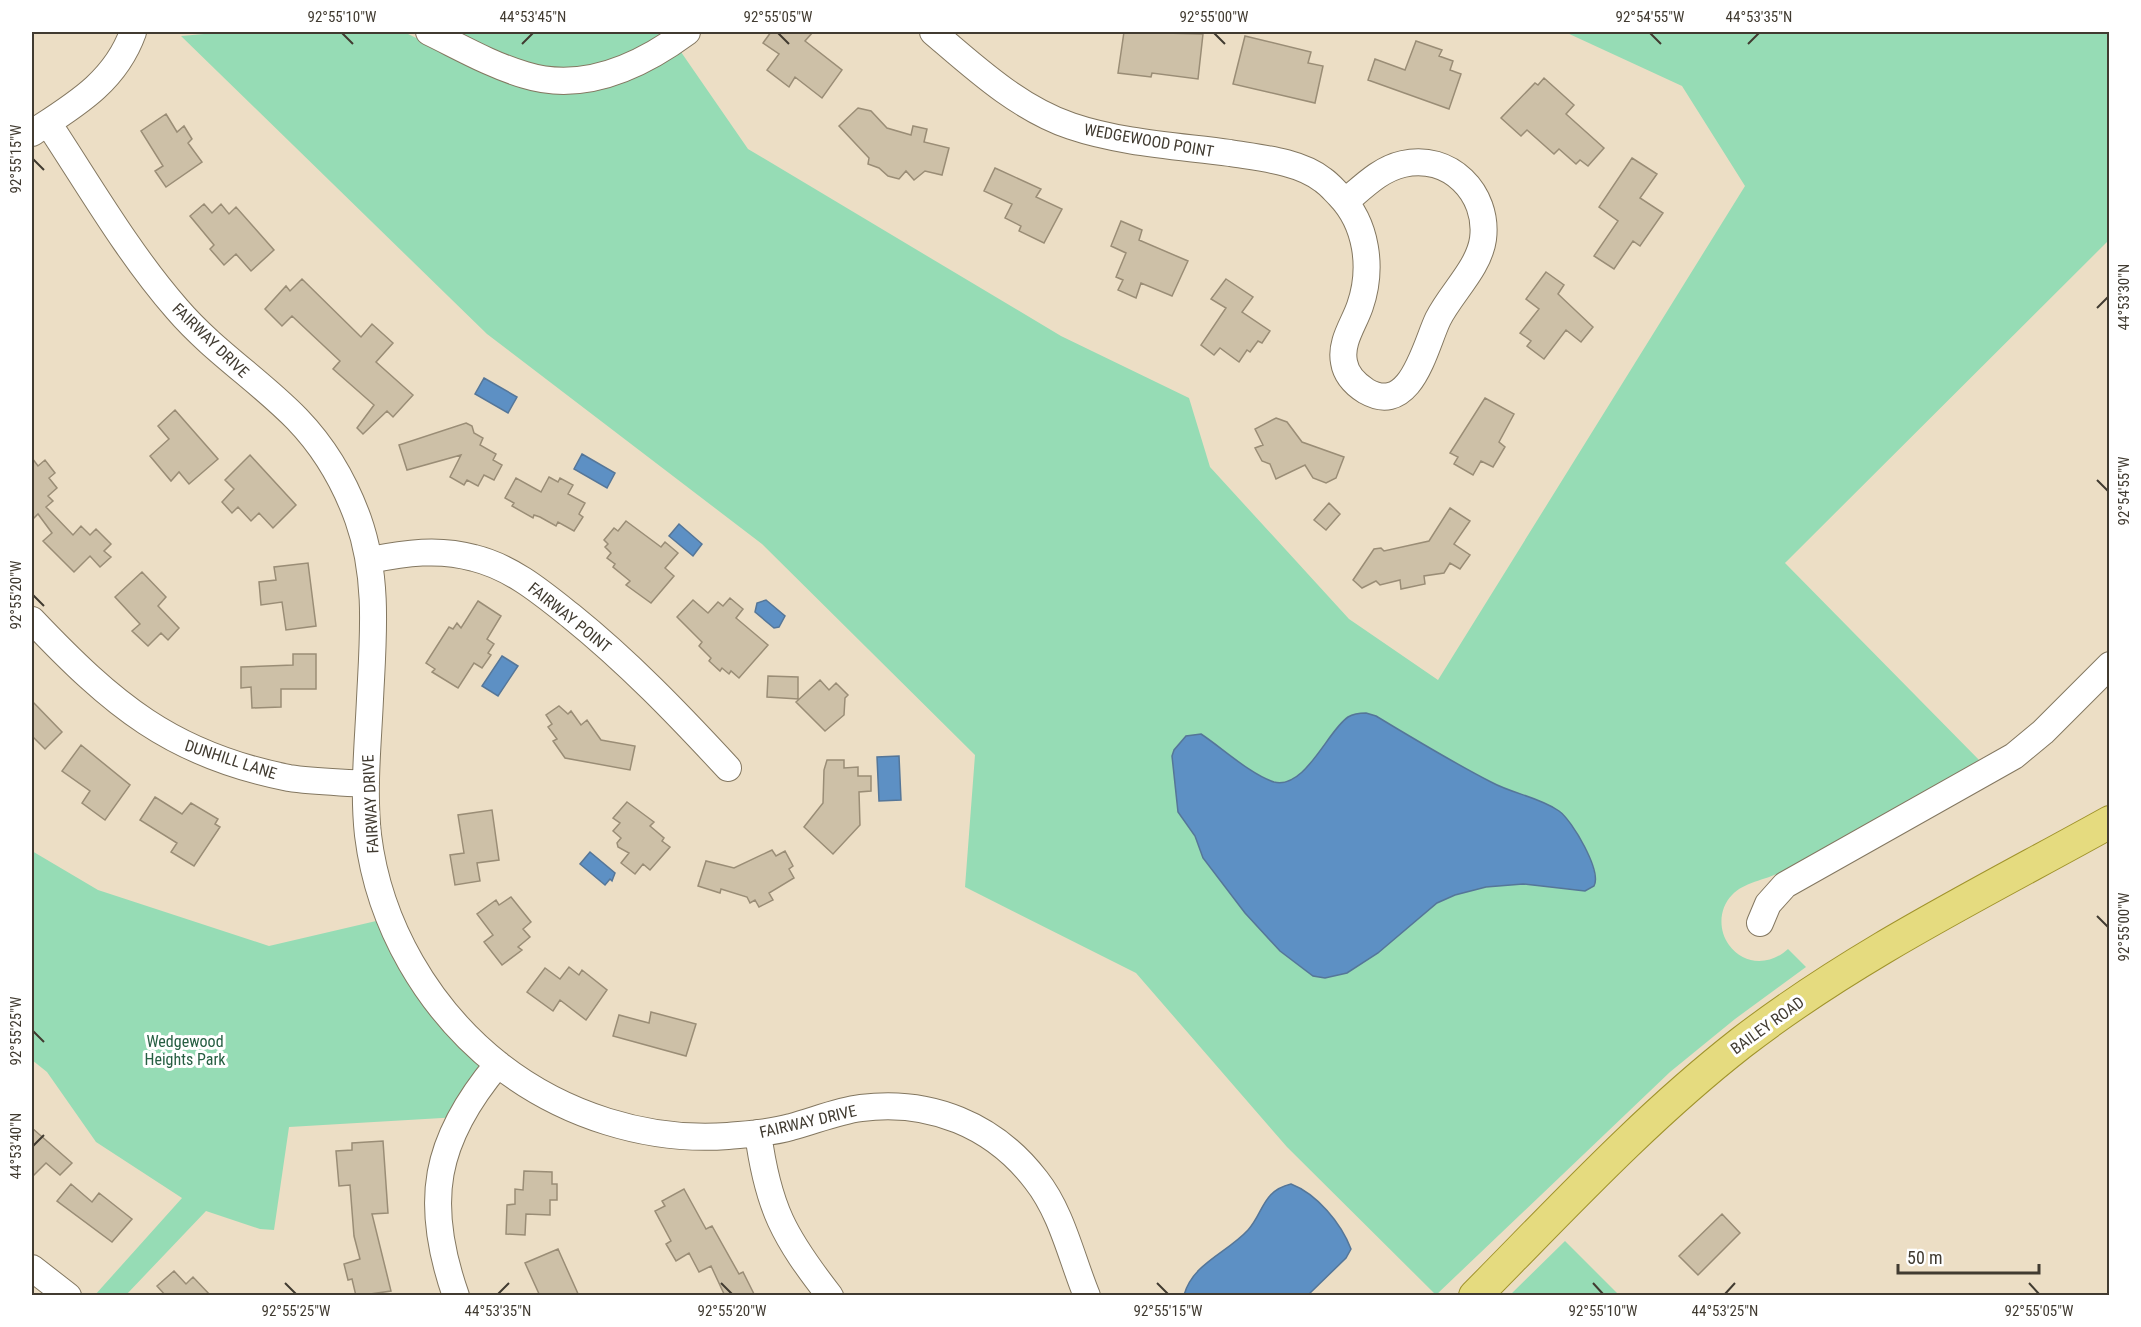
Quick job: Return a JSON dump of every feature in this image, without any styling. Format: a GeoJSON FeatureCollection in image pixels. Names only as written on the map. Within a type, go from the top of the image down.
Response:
{"type":"FeatureCollection","features":[{"type":"Feature","properties":{"kind":"main road","name":"BAILEY ROAD"},"geometry":{"type":"LineString","coordinates":[[1475,1296],[1652,1120],[1743,1042],[1862,959],[2109,822]]}},
{"type":"Feature","properties":{"kind":"street"},"geometry":{"type":"LineString","coordinates":[[40,128],[94,91],[117,65],[133,32]]}},
{"type":"Feature","properties":{"kind":"street"},"geometry":{"type":"LineString","coordinates":[[429,32],[504,69],[552,80],[599,76],[623,70],[666,47],[687,32]]}},
{"type":"Feature","properties":{"kind":"street","name":"WEDGEWOOD POINT"},"geometry":{"type":"LineString","coordinates":[[933,32],[1003,90],[1069,125],[1106,135],[1283,163],[1322,179],[1345,202],[1357,221],[1365,244],[1368,265],[1361,304],[1344,346],[1343,360],[1347,374],[1368,392],[1382,396],[1394,394],[1413,380],[1443,309],[1477,257],[1483,242],[1484,222],[1480,205],[1472,189],[1457,174],[1439,165],[1422,161],[1389,168],[1345,202]]}},
{"type":"Feature","properties":{"kind":"street","name":"FAIRWAY DRIVE"},"geometry":{"type":"LineString","coordinates":[[40,128],[179,312],[213,346],[296,418],[320,446],[340,478],[358,518],[370,560],[374,624],[366,784],[368,833],[375,874],[386,910],[402,947],[420,980],[441,1009],[498,1065],[532,1088],[568,1108],[606,1122],[650,1132],[687,1136],[758,1133],[789,1128],[858,1108],[889,1106],[919,1108],[950,1116],[977,1128],[1001,1143],[1039,1183],[1055,1210],[1087,1296]]}},
{"type":"Feature","properties":{"kind":"street","name":"FAIRWAY POINT"},"geometry":{"type":"LineString","coordinates":[[370,560],[417,552],[449,553],[482,560],[514,574],[544,594],[619,657],[728,768]]}},
{"type":"Feature","properties":{"kind":"street","name":"DUNHILL LANE"},"geometry":{"type":"LineString","coordinates":[[32,620],[101,690],[143,722],[190,748],[243,766],[290,778],[366,784]]}},
{"type":"Feature","properties":{"kind":"street"},"geometry":{"type":"LineString","coordinates":[[1760,923],[1768,904],[1785,885],[2014,756],[2043,732],[2109,665]]}},
{"type":"Feature","properties":{"kind":"street"},"geometry":{"type":"LineString","coordinates":[[456,1296],[445,1264],[439,1234],[437,1203],[440,1172],[459,1116],[498,1065]]}},
{"type":"Feature","properties":{"kind":"street"},"geometry":{"type":"LineString","coordinates":[[758,1133],[769,1195],[779,1221],[810,1270],[830,1296]]}},
{"type":"Feature","properties":{"kind":"street"},"geometry":{"type":"LineString","coordinates":[[32,1268],[68,1296]]}},
{"type":"Feature","properties":{"kind":"green space"},"geometry":{"type":"Polygon","coordinates":[[[227,32],[404,32],[498,78],[659,65],[681,52],[748,149],[1061,336],[1189,398],[1210,467],[1349,619],[1438,680],[1745,186],[1682,86],[1565,32],[2109,32],[2109,240],[1785,563],[1982,763],[1781,872],[1749,884],[1732,895],[1724,906],[1722,926],[1725,939],[1735,952],[1742,957],[1758,961],[1774,958],[1788,949],[1806,967],[1735,1019],[1670,1072],[1436,1295],[1287,1147],[1136,973],[965,887],[975,755],[762,544],[487,334],[181,36],[227,32]]]}},
{"type":"Feature","properties":{"kind":"green space"},"geometry":{"type":"Polygon","coordinates":[[[449,32],[668,32],[628,55],[603,63],[579,67],[557,67],[515,59],[449,32]]]}},
{"type":"Feature","properties":{"kind":"green space","name":"Wedgewood Heights Park"},"geometry":{"type":"Polygon","coordinates":[[[32,851],[98,890],[269,946],[389,918],[498,1064],[459,1117],[289,1127],[274,1230],[260,1229],[206,1211],[126,1295],[95,1295],[182,1198],[96,1142],[47,1072],[32,1060],[32,851]]]}},
{"type":"Feature","properties":{"kind":"green space"},"geometry":{"type":"Polygon","coordinates":[[[1565,1241],[1619,1295],[1510,1295],[1565,1241]]]}},
{"type":"Feature","properties":{"kind":"water"},"geometry":{"type":"Polygon","coordinates":[[[484,378],[517,397],[508,413],[475,394],[484,378]]]}},
{"type":"Feature","properties":{"kind":"water"},"geometry":{"type":"Polygon","coordinates":[[[582,454],[615,473],[607,488],[574,469],[582,454]]]}},
{"type":"Feature","properties":{"kind":"water"},"geometry":{"type":"Polygon","coordinates":[[[679,524],[702,544],[693,556],[669,536],[679,524]]]}},
{"type":"Feature","properties":{"kind":"water"},"geometry":{"type":"Polygon","coordinates":[[[766,600],[785,616],[779,627],[774,628],[755,612],[757,603],[766,600]]]}},
{"type":"Feature","properties":{"kind":"water"},"geometry":{"type":"Polygon","coordinates":[[[502,656],[518,666],[498,696],[482,686],[502,656]]]}},
{"type":"Feature","properties":{"kind":"water"},"geometry":{"type":"Polygon","coordinates":[[[1366,713],[1376,716],[1491,782],[1543,802],[1559,811],[1571,824],[1590,858],[1594,869],[1594,886],[1585,891],[1523,884],[1486,887],[1455,895],[1437,903],[1378,953],[1347,973],[1325,978],[1313,976],[1280,951],[1245,913],[1203,858],[1195,836],[1178,812],[1172,756],[1174,750],[1186,736],[1201,734],[1256,773],[1274,782],[1285,782],[1296,777],[1306,768],[1348,717],[1366,713]]]}},
{"type":"Feature","properties":{"kind":"water"},"geometry":{"type":"Polygon","coordinates":[[[899,756],[901,800],[879,801],[877,757],[899,756]]]}},
{"type":"Feature","properties":{"kind":"water"},"geometry":{"type":"Polygon","coordinates":[[[590,852],[615,873],[612,881],[610,879],[605,885],[580,864],[590,852]]]}},
{"type":"Feature","properties":{"kind":"water"},"geometry":{"type":"Polygon","coordinates":[[[1291,1184],[1319,1202],[1341,1229],[1351,1249],[1346,1258],[1308,1295],[1184,1295],[1188,1284],[1203,1266],[1248,1230],[1269,1197],[1281,1187],[1291,1184]]]}},
{"type":"Feature","properties":{"kind":"building"},"geometry":{"type":"Polygon","coordinates":[[[771,32],[813,32],[805,41],[842,70],[822,98],[795,77],[789,87],[767,70],[779,54],[763,43],[771,32]]]}},
{"type":"Feature","properties":{"kind":"building"},"geometry":{"type":"Polygon","coordinates":[[[1124,32],[1203,34],[1198,79],[1152,73],[1151,77],[1118,73],[1124,32]]]}},
{"type":"Feature","properties":{"kind":"building"},"geometry":{"type":"Polygon","coordinates":[[[1245,36],[1311,52],[1308,63],[1323,66],[1315,103],[1233,84],[1245,36]]]}},
{"type":"Feature","properties":{"kind":"building"},"geometry":{"type":"Polygon","coordinates":[[[1416,41],[1442,50],[1439,56],[1453,61],[1450,70],[1461,74],[1449,109],[1368,80],[1375,59],[1405,70],[1416,41]]]}},
{"type":"Feature","properties":{"kind":"building"},"geometry":{"type":"Polygon","coordinates":[[[1544,78],[1574,105],[1566,114],[1604,148],[1588,166],[1580,160],[1576,164],[1559,149],[1554,154],[1527,130],[1521,136],[1501,118],[1535,83],[1538,85],[1544,78]]]}},
{"type":"Feature","properties":{"kind":"building"},"geometry":{"type":"Polygon","coordinates":[[[858,108],[871,111],[887,128],[911,135],[913,126],[927,129],[924,142],[949,148],[942,175],[925,171],[914,180],[906,171],[899,179],[888,176],[879,168],[868,164],[869,158],[839,126],[858,108]]]}},
{"type":"Feature","properties":{"kind":"building"},"geometry":{"type":"Polygon","coordinates":[[[166,114],[177,132],[184,126],[192,139],[188,143],[202,162],[166,187],[155,171],[163,166],[141,131],[166,114]]]}},
{"type":"Feature","properties":{"kind":"building"},"geometry":{"type":"Polygon","coordinates":[[[1632,158],[1657,174],[1640,198],[1663,213],[1640,246],[1633,241],[1614,269],[1594,256],[1618,221],[1599,207],[1632,158]]]}},
{"type":"Feature","properties":{"kind":"building"},"geometry":{"type":"Polygon","coordinates":[[[995,168],[1041,189],[1036,197],[1062,209],[1044,243],[1019,231],[1021,226],[1005,218],[1012,204],[984,191],[995,168]]]}},
{"type":"Feature","properties":{"kind":"building"},"geometry":{"type":"Polygon","coordinates":[[[204,204],[212,213],[221,204],[229,214],[236,207],[274,250],[251,271],[236,254],[224,265],[210,249],[214,245],[190,216],[204,204]]]}},
{"type":"Feature","properties":{"kind":"building"},"geometry":{"type":"Polygon","coordinates":[[[1121,221],[1142,230],[1139,240],[1188,261],[1172,296],[1141,283],[1136,298],[1118,290],[1123,280],[1116,277],[1126,253],[1111,246],[1121,221]]]}},
{"type":"Feature","properties":{"kind":"building"},"geometry":{"type":"Polygon","coordinates":[[[1546,272],[1564,285],[1558,294],[1593,327],[1581,342],[1566,330],[1544,359],[1527,346],[1531,341],[1520,333],[1539,309],[1526,299],[1546,272]]]}},
{"type":"Feature","properties":{"kind":"building"},"geometry":{"type":"Polygon","coordinates":[[[302,279],[361,337],[372,324],[393,343],[376,362],[413,395],[393,417],[387,411],[363,434],[357,428],[374,405],[333,369],[340,361],[292,316],[282,326],[265,309],[286,286],[290,291],[302,279]]]}},
{"type":"Feature","properties":{"kind":"building"},"geometry":{"type":"Polygon","coordinates":[[[1226,279],[1253,297],[1242,312],[1270,331],[1262,343],[1258,341],[1250,352],[1247,350],[1239,362],[1220,348],[1214,355],[1201,345],[1226,308],[1211,299],[1226,279]]]}},
{"type":"Feature","properties":{"kind":"building"},"geometry":{"type":"Polygon","coordinates":[[[1485,398],[1514,414],[1499,442],[1505,447],[1493,467],[1481,461],[1473,475],[1454,464],[1458,457],[1450,453],[1485,398]]]}},
{"type":"Feature","properties":{"kind":"building"},"geometry":{"type":"Polygon","coordinates":[[[175,410],[218,459],[189,484],[179,472],[171,481],[150,456],[169,439],[158,426],[175,410]]]}},
{"type":"Feature","properties":{"kind":"building"},"geometry":{"type":"Polygon","coordinates":[[[1276,418],[1287,422],[1302,442],[1344,457],[1336,478],[1326,483],[1313,478],[1305,465],[1276,479],[1270,464],[1262,461],[1255,448],[1263,445],[1255,429],[1276,418]]]}},
{"type":"Feature","properties":{"kind":"building"},"geometry":{"type":"Polygon","coordinates":[[[466,423],[472,426],[474,433],[483,438],[480,445],[496,454],[493,460],[502,465],[494,480],[484,475],[478,486],[467,480],[464,485],[450,477],[461,455],[407,470],[399,445],[466,423]]]}},
{"type":"Feature","properties":{"kind":"building"},"geometry":{"type":"Polygon","coordinates":[[[250,455],[296,505],[273,528],[259,513],[251,521],[238,507],[232,513],[222,502],[234,489],[225,480],[250,455]]]}},
{"type":"Feature","properties":{"kind":"building"},"geometry":{"type":"Polygon","coordinates":[[[32,458],[38,466],[45,460],[55,473],[49,478],[57,488],[48,496],[53,501],[46,507],[73,535],[81,526],[90,535],[96,529],[111,544],[104,551],[111,557],[100,567],[90,556],[74,572],[43,541],[52,533],[38,514],[32,520],[32,458]]]}},
{"type":"Feature","properties":{"kind":"building"},"geometry":{"type":"Polygon","coordinates":[[[549,477],[558,482],[560,478],[573,485],[568,494],[585,503],[579,514],[583,517],[574,531],[558,522],[556,526],[540,517],[534,515],[533,518],[512,506],[514,503],[505,498],[516,478],[541,492],[549,477]]]}},
{"type":"Feature","properties":{"kind":"building"},"geometry":{"type":"Polygon","coordinates":[[[1329,503],[1340,514],[1326,530],[1314,520],[1329,503]]]}},
{"type":"Feature","properties":{"kind":"building"},"geometry":{"type":"Polygon","coordinates":[[[1450,508],[1470,521],[1454,544],[1470,555],[1460,569],[1450,563],[1444,573],[1424,576],[1425,584],[1401,589],[1400,580],[1380,585],[1376,581],[1362,588],[1353,580],[1374,549],[1381,548],[1384,551],[1429,541],[1450,508]]]}},
{"type":"Feature","properties":{"kind":"building"},"geometry":{"type":"Polygon","coordinates":[[[626,521],[661,547],[665,542],[678,553],[665,568],[674,576],[651,603],[626,585],[630,581],[613,567],[615,564],[607,558],[611,553],[605,547],[608,544],[604,540],[614,528],[618,531],[626,521]]]}},
{"type":"Feature","properties":{"kind":"building"},"geometry":{"type":"Polygon","coordinates":[[[308,563],[316,626],[286,630],[282,602],[261,605],[259,582],[276,580],[274,567],[308,563]]]}},
{"type":"Feature","properties":{"kind":"building"},"geometry":{"type":"Polygon","coordinates":[[[142,572],[166,597],[158,606],[179,628],[168,640],[161,633],[148,646],[132,631],[140,624],[115,597],[142,572]]]}},
{"type":"Feature","properties":{"kind":"building"},"geometry":{"type":"Polygon","coordinates":[[[730,598],[743,609],[736,618],[768,645],[739,678],[731,671],[729,674],[722,668],[720,671],[709,661],[711,658],[699,646],[702,642],[677,617],[693,600],[708,613],[718,602],[723,606],[730,598]]]}},
{"type":"Feature","properties":{"kind":"building"},"geometry":{"type":"Polygon","coordinates":[[[478,601],[501,616],[487,639],[494,644],[488,653],[491,655],[482,668],[474,663],[458,688],[432,672],[435,669],[426,663],[449,627],[453,629],[457,623],[461,628],[478,601]]]}},
{"type":"Feature","properties":{"kind":"building"},"geometry":{"type":"Polygon","coordinates":[[[293,654],[316,654],[316,689],[281,689],[281,707],[252,708],[251,687],[241,688],[241,667],[293,665],[293,654]]]}},
{"type":"Feature","properties":{"kind":"building"},"geometry":{"type":"Polygon","coordinates":[[[768,676],[798,677],[798,699],[767,697],[768,676]]]}},
{"type":"Feature","properties":{"kind":"building"},"geometry":{"type":"Polygon","coordinates":[[[820,680],[829,690],[836,683],[848,695],[845,698],[844,715],[825,731],[796,702],[820,680]]]}},
{"type":"Feature","properties":{"kind":"building"},"geometry":{"type":"Polygon","coordinates":[[[32,701],[62,732],[45,749],[32,736],[32,701]]]}},
{"type":"Feature","properties":{"kind":"building"},"geometry":{"type":"Polygon","coordinates":[[[559,706],[568,714],[571,711],[581,725],[587,720],[601,740],[635,746],[630,770],[565,758],[553,741],[557,739],[548,727],[552,724],[546,715],[559,706]]]}},
{"type":"Feature","properties":{"kind":"building"},"geometry":{"type":"Polygon","coordinates":[[[81,745],[130,785],[105,820],[82,803],[90,791],[62,771],[81,745]]]}},
{"type":"Feature","properties":{"kind":"building"},"geometry":{"type":"Polygon","coordinates":[[[827,760],[844,760],[844,768],[858,767],[858,776],[871,776],[871,791],[859,792],[860,825],[833,854],[804,827],[823,803],[824,770],[827,760]]]}},
{"type":"Feature","properties":{"kind":"building"},"geometry":{"type":"Polygon","coordinates":[[[155,797],[182,814],[191,803],[218,819],[215,824],[220,827],[194,866],[171,852],[177,843],[140,820],[155,797]]]}},
{"type":"Feature","properties":{"kind":"building"},"geometry":{"type":"Polygon","coordinates":[[[627,802],[654,822],[650,826],[664,838],[662,841],[670,847],[650,870],[643,864],[635,874],[621,863],[629,853],[618,847],[617,843],[621,838],[613,831],[620,823],[613,818],[627,802]]]}},
{"type":"Feature","properties":{"kind":"building"},"geometry":{"type":"Polygon","coordinates":[[[492,810],[499,860],[477,863],[480,881],[455,885],[450,855],[464,853],[458,815],[492,810]]]}},
{"type":"Feature","properties":{"kind":"building"},"geometry":{"type":"Polygon","coordinates":[[[772,850],[776,856],[785,851],[793,866],[789,869],[794,878],[769,893],[773,900],[759,907],[755,900],[750,903],[747,897],[721,889],[720,893],[698,886],[706,861],[734,868],[772,850]]]}},
{"type":"Feature","properties":{"kind":"building"},"geometry":{"type":"Polygon","coordinates":[[[511,897],[531,922],[523,929],[530,937],[518,947],[522,950],[502,965],[484,942],[493,935],[477,914],[496,900],[499,905],[511,897]]]}},
{"type":"Feature","properties":{"kind":"building"},"geometry":{"type":"Polygon","coordinates":[[[569,967],[579,975],[582,970],[607,990],[586,1020],[560,1000],[553,1011],[527,992],[545,968],[560,979],[569,967]]]}},
{"type":"Feature","properties":{"kind":"building"},"geometry":{"type":"Polygon","coordinates":[[[651,1012],[696,1024],[686,1056],[613,1036],[619,1015],[649,1023],[651,1012]]]}},
{"type":"Feature","properties":{"kind":"building"},"geometry":{"type":"Polygon","coordinates":[[[32,1128],[72,1163],[60,1175],[46,1163],[32,1177],[32,1128]]]}},
{"type":"Feature","properties":{"kind":"building"},"geometry":{"type":"Polygon","coordinates":[[[383,1141],[388,1213],[372,1214],[391,1291],[356,1296],[352,1279],[348,1280],[344,1264],[360,1259],[354,1236],[350,1185],[339,1186],[336,1151],[352,1150],[352,1143],[383,1141]]]}},
{"type":"Feature","properties":{"kind":"building"},"geometry":{"type":"Polygon","coordinates":[[[524,1171],[552,1172],[552,1184],[557,1184],[557,1200],[550,1200],[550,1215],[526,1214],[525,1235],[506,1234],[507,1205],[515,1204],[515,1189],[523,1190],[524,1171]]]}},
{"type":"Feature","properties":{"kind":"building"},"geometry":{"type":"Polygon","coordinates":[[[71,1184],[92,1202],[99,1193],[132,1219],[112,1242],[57,1201],[71,1184]]]}},
{"type":"Feature","properties":{"kind":"building"},"geometry":{"type":"Polygon","coordinates":[[[684,1189],[706,1229],[712,1226],[739,1274],[743,1272],[755,1296],[725,1296],[711,1266],[699,1272],[689,1253],[676,1261],[666,1244],[671,1241],[655,1211],[665,1206],[662,1201],[684,1189]]]}},
{"type":"Feature","properties":{"kind":"building"},"geometry":{"type":"Polygon","coordinates":[[[1722,1214],[1740,1233],[1698,1275],[1679,1256],[1722,1214]]]}},
{"type":"Feature","properties":{"kind":"building"},"geometry":{"type":"Polygon","coordinates":[[[558,1249],[579,1296],[540,1296],[525,1263],[558,1249]]]}},
{"type":"Feature","properties":{"kind":"building"},"geometry":{"type":"Polygon","coordinates":[[[174,1271],[186,1284],[193,1277],[211,1296],[166,1296],[157,1286],[174,1271]]]}}]}
